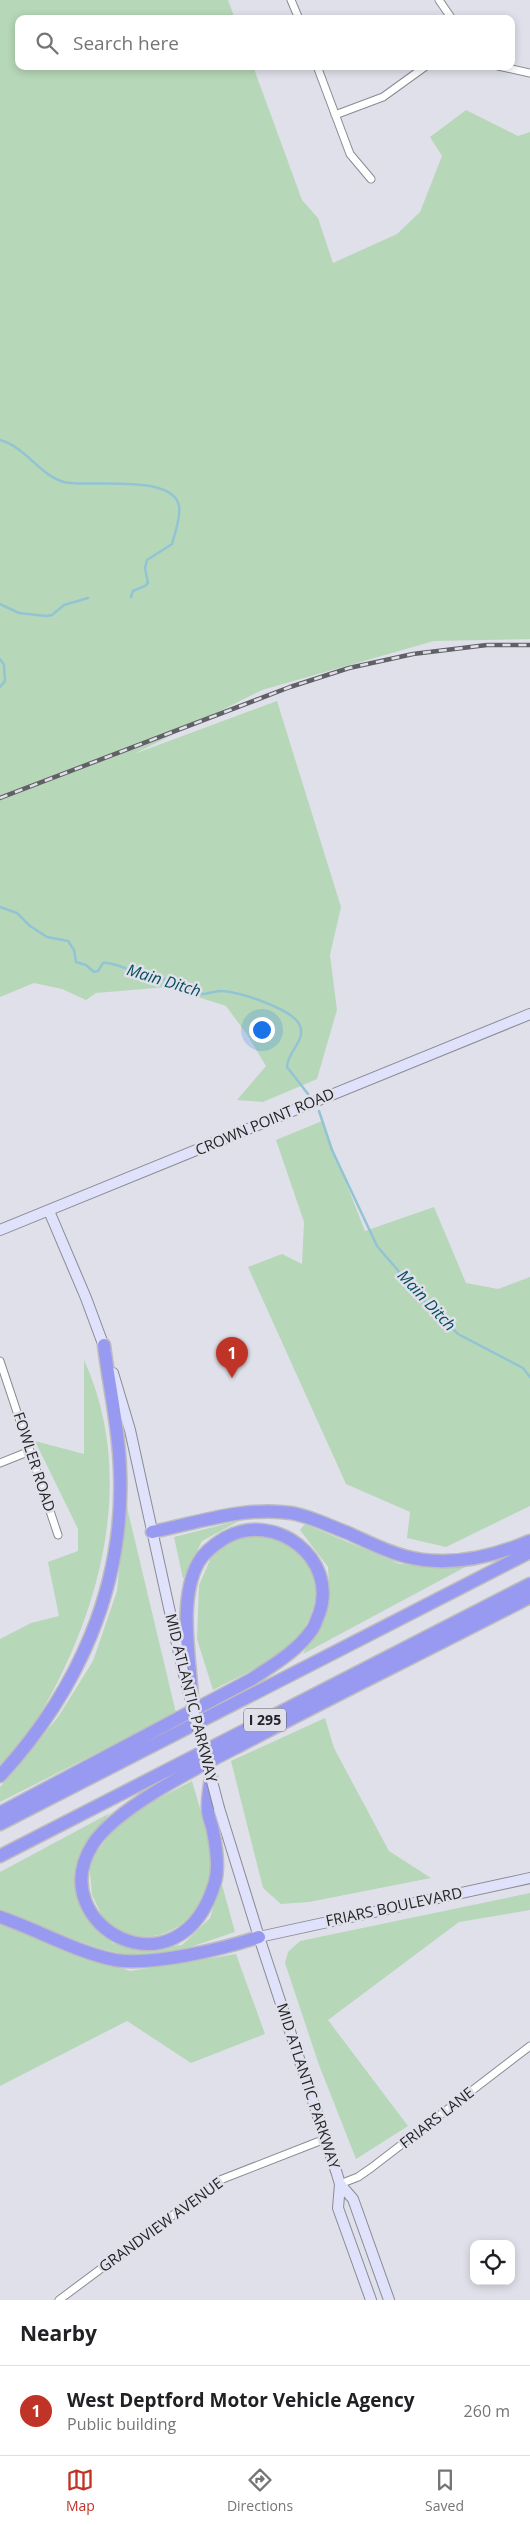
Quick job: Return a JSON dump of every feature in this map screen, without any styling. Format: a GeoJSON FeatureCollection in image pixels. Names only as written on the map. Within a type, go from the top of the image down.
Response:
{"type":"FeatureCollection","features":[{"type":"Feature","properties":{"kind":"highway"},"geometry":{"type":"LineString","coordinates":[[0,1776],[40,1728],[68,1687],[90,1643],[113,1569],[117,1540],[120,1469],[104,1345]]}},
{"type":"Feature","properties":{"kind":"highway"},"geometry":{"type":"LineString","coordinates":[[152,1532],[255,1511],[291,1513],[312,1518],[403,1556],[424,1561],[474,1559],[530,1541]]}},
{"type":"Feature","properties":{"kind":"highway"},"geometry":{"type":"LineString","coordinates":[[0,1813],[252,1679],[290,1653],[312,1630],[322,1604],[321,1584],[315,1564],[302,1546],[285,1535],[261,1528],[237,1531],[214,1544],[198,1563],[190,1585],[186,1610],[186,1665],[193,1706]]}},
{"type":"Feature","properties":{"kind":"highway","name":"I 295"},"geometry":{"type":"LineString","coordinates":[[0,1824],[530,1552]]}},
{"type":"Feature","properties":{"kind":"highway","name":"I 295"},"geometry":{"type":"LineString","coordinates":[[0,1856],[530,1584]]}},
{"type":"Feature","properties":{"kind":"highway"},"geometry":{"type":"LineString","coordinates":[[211,1776],[216,1879],[207,1905],[194,1925],[172,1939],[147,1944],[122,1939],[100,1925],[90,1910],[84,1895],[82,1867],[86,1855],[101,1832],[122,1815],[186,1774],[530,1597]]}},
{"type":"Feature","properties":{"kind":"highway"},"geometry":{"type":"LineString","coordinates":[[0,1916],[83,1950],[122,1960],[158,1960],[238,1944],[259,1937]]}},
{"type":"Feature","properties":{"kind":"main road","name":"CROWN POINT ROAD"},"geometry":{"type":"LineString","coordinates":[[0,1230],[49,1212],[530,1014]]}},
{"type":"Feature","properties":{"kind":"main road","name":"MID ATLANTIC PARKWAY"},"geometry":{"type":"LineString","coordinates":[[49,1212],[104,1345],[130,1430],[152,1532],[186,1665]]}},
{"type":"Feature","properties":{"kind":"main road","name":"MID ATLANTIC PARKWAY"},"geometry":{"type":"LineString","coordinates":[[193,1706],[211,1776]]}},
{"type":"Feature","properties":{"kind":"main road","name":"MID ATLANTIC PARKWAY"},"geometry":{"type":"LineString","coordinates":[[214,1809],[259,1937],[340,2184],[353,2199],[390,2300]]}},
{"type":"Feature","properties":{"kind":"main road","name":"FRIARS BOULEVARD"},"geometry":{"type":"LineString","coordinates":[[259,1937],[530,1878]]}},
{"type":"Feature","properties":{"kind":"main road","name":"MID ATLANTIC PARKWAY"},"geometry":{"type":"LineString","coordinates":[[340,2184],[338,2208],[371,2300]]}},
{"type":"Feature","properties":{"kind":"street"},"geometry":{"type":"LineString","coordinates":[[292,0],[298,15]]}},
{"type":"Feature","properties":{"kind":"street"},"geometry":{"type":"LineString","coordinates":[[439,0],[449,15]]}},
{"type":"Feature","properties":{"kind":"street"},"geometry":{"type":"LineString","coordinates":[[318,70],[350,154],[371,178]]}},
{"type":"Feature","properties":{"kind":"street"},"geometry":{"type":"LineString","coordinates":[[335,115],[384,97],[421,70]]}},
{"type":"Feature","properties":{"kind":"street"},"geometry":{"type":"LineString","coordinates":[[515,70],[530,73]]}},
{"type":"Feature","properties":{"kind":"street","name":"FOWLER ROAD"},"geometry":{"type":"LineString","coordinates":[[0,1361],[58,1535]]}},
{"type":"Feature","properties":{"kind":"street"},"geometry":{"type":"LineString","coordinates":[[0,1463],[30,1452]]}},
{"type":"Feature","properties":{"kind":"street","name":"FRIARS LANE"},"geometry":{"type":"LineString","coordinates":[[340,2184],[358,2177],[372,2168],[530,2046]]}},
{"type":"Feature","properties":{"kind":"street","name":"GRANDVIEW AVENUE"},"geometry":{"type":"LineString","coordinates":[[59,2300],[220,2180],[324,2139]]}},
{"type":"Feature","properties":{"kind":"green space"},"geometry":{"type":"Polygon","coordinates":[[[0,0],[228,0],[234,15],[15,15],[15,70],[254,70],[302,200],[318,218],[333,263],[397,234],[420,212],[442,156],[430,137],[466,110],[518,136],[530,132],[530,639],[434,641],[262,690],[134,754],[277,701],[341,907],[330,955],[337,1010],[317,1079],[263,1102],[237,1100],[266,1066],[246,1033],[226,1006],[167,987],[96,993],[86,1000],[62,989],[34,983],[0,997],[0,0]]]}},
{"type":"Feature","properties":{"kind":"green space"},"geometry":{"type":"Polygon","coordinates":[[[322,1121],[365,1231],[434,1207],[466,1283],[498,1289],[530,1277],[530,1506],[446,1547],[407,1538],[410,1512],[346,1484],[248,1267],[282,1254],[302,1264],[304,1222],[276,1140],[322,1121]]]}},
{"type":"Feature","properties":{"kind":"green space"},"geometry":{"type":"Polygon","coordinates":[[[84,1360],[100,1405],[108,1451],[109,1498],[104,1545],[94,1591],[78,1636],[59,1680],[32,1727],[0,1765],[0,1639],[31,1623],[59,1616],[48,1562],[78,1551],[78,1529],[35,1441],[84,1454],[84,1360]]]}},
{"type":"Feature","properties":{"kind":"green space"},"geometry":{"type":"Polygon","coordinates":[[[126,1503],[176,1713],[0,1802],[0,1787],[58,1717],[93,1661],[117,1591],[126,1503]]]}},
{"type":"Feature","properties":{"kind":"green space"},"geometry":{"type":"Polygon","coordinates":[[[241,1520],[202,1541],[183,1579],[174,1537],[241,1520]]]}},
{"type":"Feature","properties":{"kind":"green space"},"geometry":{"type":"Polygon","coordinates":[[[305,1524],[400,1564],[467,1566],[303,1654],[330,1601],[328,1567],[300,1530],[305,1524]]]}},
{"type":"Feature","properties":{"kind":"green space"},"geometry":{"type":"Polygon","coordinates":[[[247,1534],[280,1540],[298,1549],[308,1559],[313,1572],[316,1585],[315,1599],[306,1626],[289,1647],[242,1676],[213,1690],[197,1639],[199,1585],[213,1553],[247,1534]]]}},
{"type":"Feature","properties":{"kind":"green space"},"geometry":{"type":"Polygon","coordinates":[[[325,1718],[334,1748],[389,1851],[431,1878],[309,1902],[281,1904],[263,1888],[231,1761],[325,1718]]]}},
{"type":"Feature","properties":{"kind":"green space"},"geometry":{"type":"Polygon","coordinates":[[[192,1781],[205,1830],[211,1869],[210,1879],[201,1902],[186,1921],[165,1933],[140,1937],[107,1926],[92,1895],[89,1862],[114,1829],[132,1812],[192,1781]]]}},
{"type":"Feature","properties":{"kind":"green space"},"geometry":{"type":"Polygon","coordinates":[[[110,1813],[86,1843],[75,1870],[76,1894],[89,1919],[112,1943],[141,1950],[182,1945],[210,1918],[221,1881],[235,1932],[176,1951],[142,1956],[105,1950],[0,1912],[0,1872],[110,1813]]]}},
{"type":"Feature","properties":{"kind":"green space"},"geometry":{"type":"Polygon","coordinates":[[[530,1893],[530,1910],[459,1922],[328,2020],[408,2126],[356,2159],[319,2065],[285,1963],[288,1952],[300,1941],[530,1893]]]}},
{"type":"Feature","properties":{"kind":"green space"},"geometry":{"type":"Polygon","coordinates":[[[0,1925],[130,1971],[236,1954],[265,2034],[191,2063],[127,2021],[0,2086],[0,1925]]]}},
{"type":"Feature","properties":{"kind":"waterway"},"geometry":{"type":"LineString","coordinates":[[0,440],[17,449],[47,473],[64,482],[146,485],[162,489],[173,496],[179,506],[179,511],[172,544],[147,560],[145,568],[148,583],[133,591],[131,597]]}},
{"type":"Feature","properties":{"kind":"waterway"},"geometry":{"type":"LineString","coordinates":[[0,604],[19,613],[46,616],[52,615],[64,605],[88,598]]}},
{"type":"Feature","properties":{"kind":"waterway"},"geometry":{"type":"LineString","coordinates":[[0,659],[4,665],[5,681],[0,687]]}},
{"type":"Feature","properties":{"kind":"waterway","name":"Main Ditch"},"geometry":{"type":"LineString","coordinates":[[0,907],[17,913],[30,926],[47,937],[68,941],[74,950],[76,962],[86,965],[94,972],[98,971],[103,963],[112,964],[150,977],[176,982],[200,994],[219,991],[241,995],[265,1003],[288,1014],[296,1020],[301,1031],[299,1042],[290,1056],[287,1067],[308,1094]]}},
{"type":"Feature","properties":{"kind":"waterway","name":"Main Ditch"},"geometry":{"type":"LineString","coordinates":[[319,1111],[332,1150],[377,1246],[425,1302],[458,1334],[523,1368],[530,1377]]}},
{"type":"Feature","properties":{"kind":"railway"},"geometry":{"type":"LineString","coordinates":[[0,798],[290,687],[349,668],[413,654],[487,645],[530,645]]}},
{"type":"Feature","properties":{"kind":"place","name":"West Deptford Motor Vehicle Agency"},"geometry":{"type":"Point","coordinates":[232,1378]}}]}
